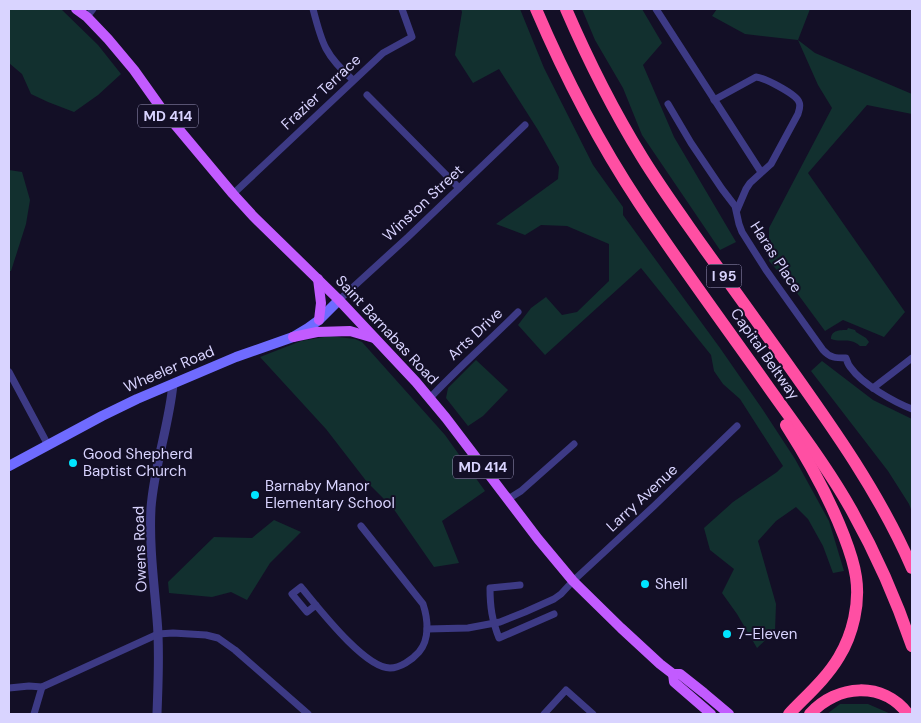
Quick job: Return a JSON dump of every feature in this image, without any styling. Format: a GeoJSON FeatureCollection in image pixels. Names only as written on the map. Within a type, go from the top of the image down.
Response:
{"type":"FeatureCollection","features":[{"type":"Feature","properties":{"kind":"highway","name":"Capital Beltway"},"geometry":{"type":"LineString","coordinates":[[536,9],[565,74],[598,138],[638,202],[814,451],[847,503],[885,575],[912,646]]}},
{"type":"Feature","properties":{"kind":"highway","name":"Capital Beltway"},"geometry":{"type":"LineString","coordinates":[[566,9],[606,93],[643,158],[672,202],[840,438],[878,499],[912,568]]}},
{"type":"Feature","properties":{"kind":"highway"},"geometry":{"type":"LineString","coordinates":[[688,274],[810,464],[830,504],[854,566],[856,603],[846,645],[840,657],[825,677],[789,714]]}},
{"type":"Feature","properties":{"kind":"highway"},"geometry":{"type":"LineString","coordinates":[[896,534],[912,562]]}},
{"type":"Feature","properties":{"kind":"highway"},"geometry":{"type":"LineString","coordinates":[[810,714],[817,706],[838,694],[864,690],[886,696],[896,702],[908,714]]}},
{"type":"Feature","properties":{"kind":"main road","name":"Saint Barnabas Road"},"geometry":{"type":"LineString","coordinates":[[76,9],[90,13],[108,40],[134,70],[161,108],[253,216],[318,278],[430,398],[538,539],[573,581],[660,664],[673,674],[680,674],[729,714]]}},
{"type":"Feature","properties":{"kind":"main road"},"geometry":{"type":"LineString","coordinates":[[318,278],[322,303],[319,320]]}},
{"type":"Feature","properties":{"kind":"main road","name":"Wheeler Road"},"geometry":{"type":"LineString","coordinates":[[9,466],[137,399],[236,357],[293,336],[319,320],[339,300]]}},
{"type":"Feature","properties":{"kind":"main road"},"geometry":{"type":"LineString","coordinates":[[293,336],[317,332],[350,331],[375,338]]}},
{"type":"Feature","properties":{"kind":"main road","name":"Saint Barnabas Road"},"geometry":{"type":"LineString","coordinates":[[673,674],[674,682],[711,714]]}},
{"type":"Feature","properties":{"kind":"street"},"geometry":{"type":"LineString","coordinates":[[313,9],[322,42],[338,66],[353,80]]}},
{"type":"Feature","properties":{"kind":"street","name":"Frazier Terrace"},"geometry":{"type":"LineString","coordinates":[[233,194],[383,53],[412,37],[402,9]]}},
{"type":"Feature","properties":{"kind":"street"},"geometry":{"type":"LineString","coordinates":[[656,9],[761,172]]}},
{"type":"Feature","properties":{"kind":"street"},"geometry":{"type":"LineString","coordinates":[[714,100],[756,77],[761,77],[798,99],[800,103],[798,114],[770,164],[746,189],[737,210]]}},
{"type":"Feature","properties":{"kind":"street"},"geometry":{"type":"LineString","coordinates":[[367,95],[459,188]]}},
{"type":"Feature","properties":{"kind":"street","name":"Haras Place"},"geometry":{"type":"LineString","coordinates":[[668,104],[691,143],[737,210],[742,232],[801,319],[827,354],[835,358],[846,358],[855,373],[874,388]]}},
{"type":"Feature","properties":{"kind":"street","name":"Winston Street"},"geometry":{"type":"LineString","coordinates":[[339,300],[525,125]]}},
{"type":"Feature","properties":{"kind":"street","name":"Arts Drive"},"geometry":{"type":"LineString","coordinates":[[430,398],[518,312]]}},
{"type":"Feature","properties":{"kind":"street"},"geometry":{"type":"LineString","coordinates":[[912,358],[874,388],[896,402],[912,409]]}},
{"type":"Feature","properties":{"kind":"street"},"geometry":{"type":"LineString","coordinates":[[9,372],[48,445]]}},
{"type":"Feature","properties":{"kind":"street","name":"Owens Road"},"geometry":{"type":"LineString","coordinates":[[157,714],[158,634],[150,531],[151,508],[154,482],[173,384]]}},
{"type":"Feature","properties":{"kind":"street","name":"Larry Avenue"},"geometry":{"type":"LineString","coordinates":[[427,630],[458,629],[493,624],[517,616],[561,594],[737,426]]}},
{"type":"Feature","properties":{"kind":"street"},"geometry":{"type":"LineString","coordinates":[[508,499],[521,491],[574,444]]}},
{"type":"Feature","properties":{"kind":"street"},"geometry":{"type":"LineString","coordinates":[[316,605],[307,612],[292,594],[301,587],[316,605],[328,620],[356,648],[368,659],[380,666],[390,668],[402,665],[420,651],[425,642],[427,630],[423,604],[361,526]]}},
{"type":"Feature","properties":{"kind":"street"},"geometry":{"type":"LineString","coordinates":[[520,585],[490,588],[490,609],[493,624],[499,638],[554,614]]}},
{"type":"Feature","properties":{"kind":"street"},"geometry":{"type":"LineString","coordinates":[[9,688],[42,687],[158,634],[206,635],[218,638],[236,650],[308,714]]}},
{"type":"Feature","properties":{"kind":"street"},"geometry":{"type":"LineString","coordinates":[[34,714],[42,687]]}},
{"type":"Feature","properties":{"kind":"street"},"geometry":{"type":"LineString","coordinates":[[544,714],[566,690],[593,714]]}},
{"type":"Feature","properties":{"kind":"green space"},"geometry":{"type":"Polygon","coordinates":[[[9,9],[61,9],[98,45],[121,74],[98,95],[74,112],[31,94],[22,74],[9,63],[9,9]]]}},
{"type":"Feature","properties":{"kind":"green space"},"geometry":{"type":"Polygon","coordinates":[[[461,9],[520,9],[544,68],[593,165],[623,207],[623,215],[763,410],[795,459],[829,521],[844,571],[833,573],[823,546],[808,519],[796,507],[776,521],[758,541],[776,604],[775,631],[757,648],[722,593],[734,569],[710,550],[704,528],[733,502],[783,466],[740,399],[723,384],[714,371],[711,355],[641,268],[545,355],[518,325],[531,308],[546,297],[562,315],[577,312],[609,281],[609,244],[567,226],[541,225],[525,235],[496,224],[558,179],[559,167],[499,69],[473,83],[455,55],[461,9]]]}},
{"type":"Feature","properties":{"kind":"green space"},"geometry":{"type":"Polygon","coordinates":[[[582,9],[642,9],[662,43],[643,65],[674,137],[736,242],[720,250],[642,135],[623,88],[595,40],[582,9]]]}},
{"type":"Feature","properties":{"kind":"green space"},"geometry":{"type":"Polygon","coordinates":[[[717,9],[810,9],[798,40],[745,34],[712,16],[717,9]]]}},
{"type":"Feature","properties":{"kind":"green space"},"geometry":{"type":"Polygon","coordinates":[[[798,40],[815,53],[912,94],[912,114],[867,105],[808,173],[905,312],[884,337],[843,320],[825,331],[797,293],[769,261],[769,228],[832,108],[818,85],[798,40]]]}},
{"type":"Feature","properties":{"kind":"green space"},"geometry":{"type":"Polygon","coordinates":[[[9,170],[22,172],[30,200],[26,224],[11,271],[9,271],[9,170]]]}},
{"type":"Feature","properties":{"kind":"green space"},"geometry":{"type":"Polygon","coordinates":[[[848,328],[855,330],[866,338],[869,342],[866,346],[860,346],[849,341],[831,339],[834,332],[847,330],[848,328]]]}},
{"type":"Feature","properties":{"kind":"green space"},"geometry":{"type":"Polygon","coordinates":[[[330,336],[355,339],[362,342],[445,435],[485,491],[442,521],[459,563],[434,567],[393,508],[367,482],[326,429],[260,357],[301,341],[330,336]]]}},
{"type":"Feature","properties":{"kind":"green space"},"geometry":{"type":"Polygon","coordinates":[[[476,360],[508,390],[483,416],[468,426],[446,398],[448,388],[476,360]]]}},
{"type":"Feature","properties":{"kind":"green space"},"geometry":{"type":"Polygon","coordinates":[[[822,361],[873,400],[912,419],[912,512],[888,471],[811,371],[822,361]]]}},
{"type":"Feature","properties":{"kind":"green space"},"geometry":{"type":"Polygon","coordinates":[[[274,520],[301,532],[270,563],[247,600],[231,592],[212,597],[169,593],[168,582],[214,537],[252,538],[274,520]]]}},
{"type":"Feature","properties":{"kind":"green space"},"geometry":{"type":"Polygon","coordinates":[[[840,704],[868,704],[891,714],[827,714],[840,704]]]}},
{"type":"Feature","properties":{"kind":"place","name":"Good Shepherd Baptist Church"},"geometry":{"type":"Point","coordinates":[73,463]}},
{"type":"Feature","properties":{"kind":"place","name":"Barnaby Manor Elementary School"},"geometry":{"type":"Point","coordinates":[255,495]}},
{"type":"Feature","properties":{"kind":"place","name":"Shell"},"geometry":{"type":"Point","coordinates":[645,584]}},
{"type":"Feature","properties":{"kind":"place","name":"7-Eleven"},"geometry":{"type":"Point","coordinates":[727,634]}}]}
